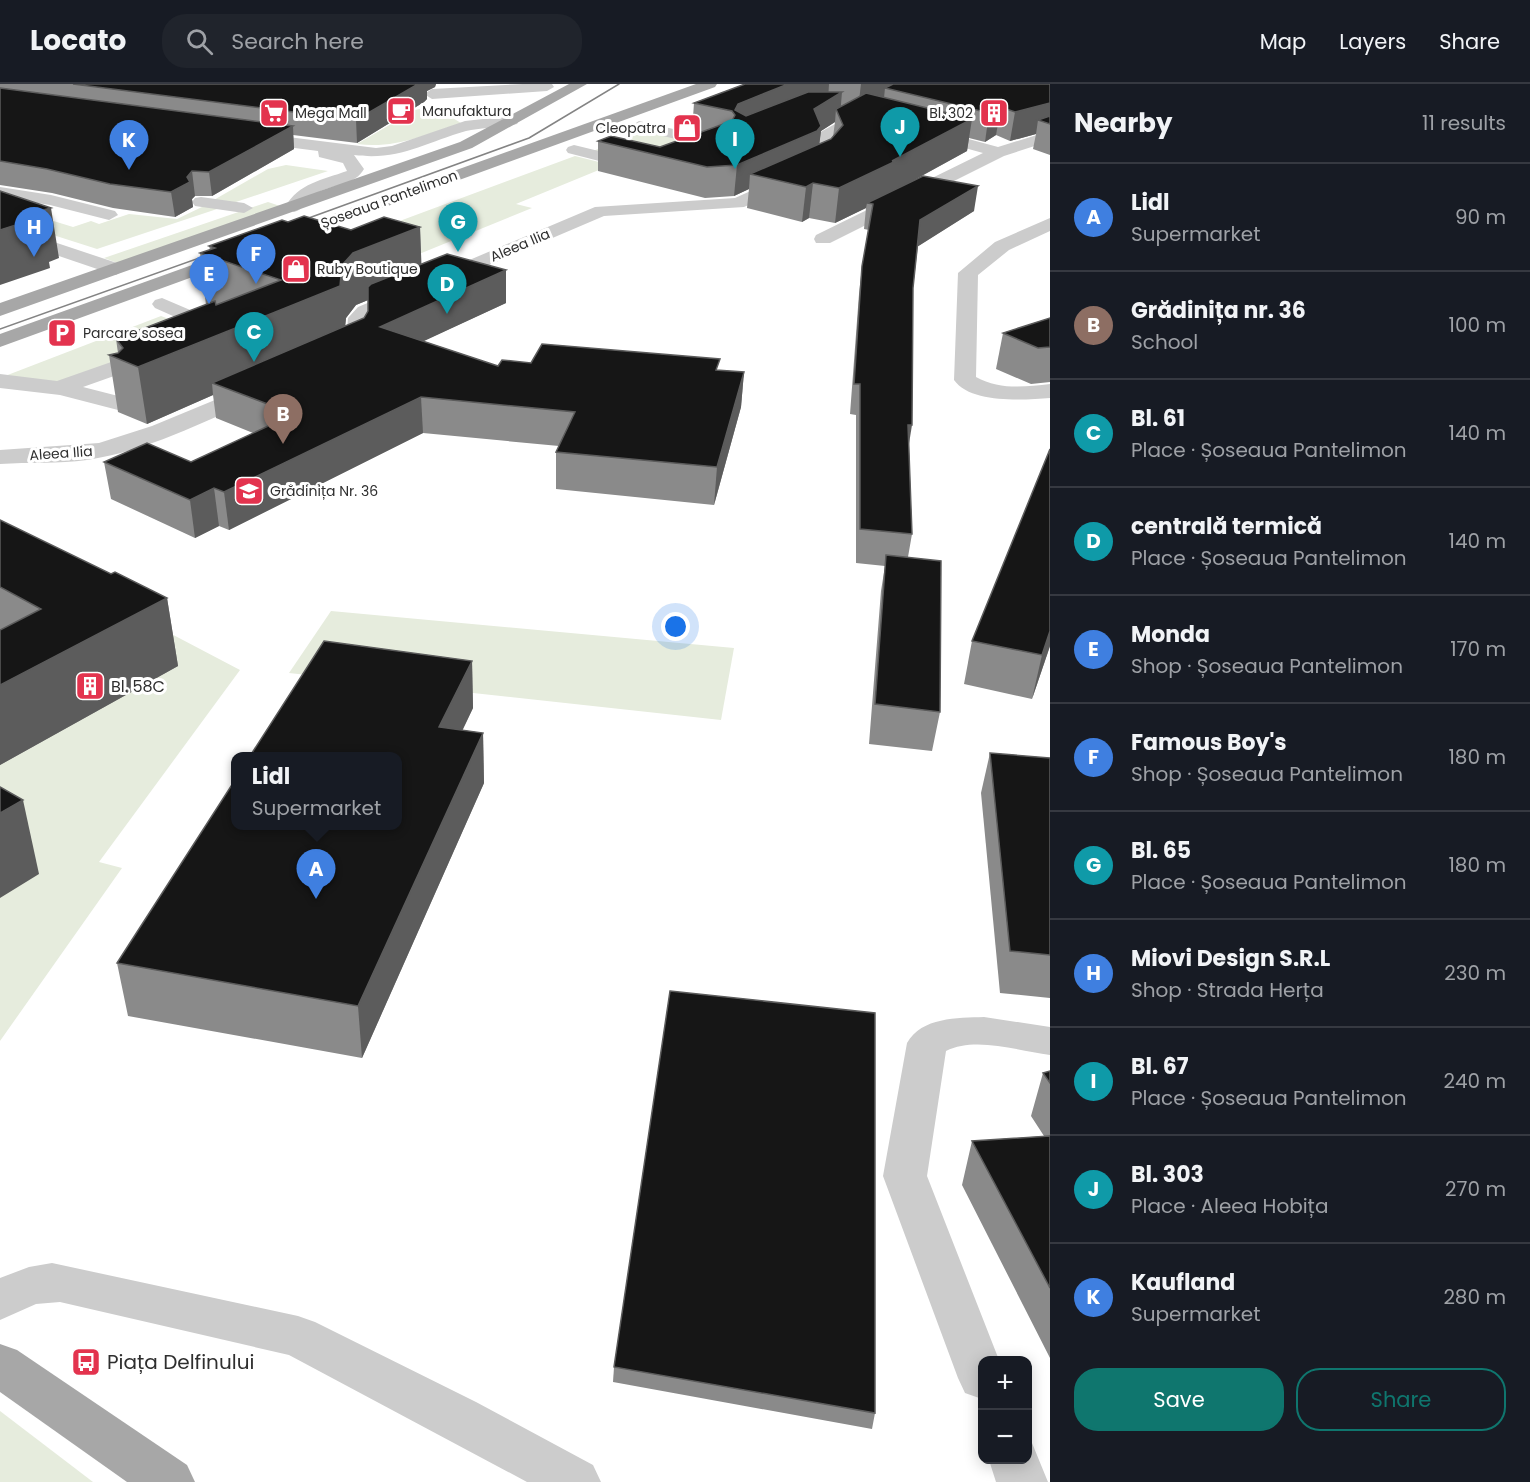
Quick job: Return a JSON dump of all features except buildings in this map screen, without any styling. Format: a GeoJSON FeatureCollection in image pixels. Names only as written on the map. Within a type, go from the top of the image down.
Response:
{"type":"FeatureCollection","features":[{"type":"Feature","properties":{"kind":"main road","name":"Șoseaua Pantelimon"},"geometry":{"type":"LineString","coordinates":[[0,310],[466,145],[580,84]]}},
{"type":"Feature","properties":{"kind":"main road","name":"Șoseaua Pantelimon"},"geometry":{"type":"LineString","coordinates":[[0,341],[710,84]]}},
{"type":"Feature","properties":{"kind":"main road"},"geometry":{"type":"LineString","coordinates":[[0,1365],[169,1482]]}},
{"type":"Feature","properties":{"kind":"street","name":"Aleea Ilia"},"geometry":{"type":"LineString","coordinates":[[318,362],[357,344],[358,318],[365,311],[601,211],[738,203],[821,166],[830,156],[821,138],[863,115],[934,84]]}},
{"type":"Feature","properties":{"kind":"street"},"geometry":{"type":"LineString","coordinates":[[485,122],[432,94],[547,87]]}},
{"type":"Feature","properties":{"kind":"street"},"geometry":{"type":"LineString","coordinates":[[836,110],[885,121]]}},
{"type":"Feature","properties":{"kind":"street"},"geometry":{"type":"LineString","coordinates":[[294,207],[297,198],[305,192],[352,174],[356,169],[349,159],[340,155],[233,137],[376,153],[394,151],[465,126],[512,121]]}},
{"type":"Feature","properties":{"kind":"street"},"geometry":{"type":"LineString","coordinates":[[639,126],[730,142],[690,158]]}},
{"type":"Feature","properties":{"kind":"street"},"geometry":{"type":"LineString","coordinates":[[908,127],[998,152]]}},
{"type":"Feature","properties":{"kind":"street"},"geometry":{"type":"LineString","coordinates":[[823,239],[998,152],[1050,136]]}},
{"type":"Feature","properties":{"kind":"street"},"geometry":{"type":"LineString","coordinates":[[574,150],[658,170],[645,181]]}},
{"type":"Feature","properties":{"kind":"street"},"geometry":{"type":"LineString","coordinates":[[313,164],[352,170]]}},
{"type":"Feature","properties":{"kind":"street"},"geometry":{"type":"LineString","coordinates":[[3,192],[24,184]]}},
{"type":"Feature","properties":{"kind":"street"},"geometry":{"type":"LineString","coordinates":[[3,192],[51,200],[109,215]]}},
{"type":"Feature","properties":{"kind":"street"},"geometry":{"type":"LineString","coordinates":[[601,211],[594,203],[615,194]]}},
{"type":"Feature","properties":{"kind":"street"},"geometry":{"type":"LineString","coordinates":[[201,202],[244,208]]}},
{"type":"Feature","properties":{"kind":"street"},"geometry":{"type":"LineString","coordinates":[[1048,225],[986,256],[968,273],[965,380],[990,391],[1022,394],[1050,391]]}},
{"type":"Feature","properties":{"kind":"street"},"geometry":{"type":"LineString","coordinates":[[0,230],[116,268]]}},
{"type":"Feature","properties":{"kind":"street"},"geometry":{"type":"LineString","coordinates":[[218,261],[243,270]]}},
{"type":"Feature","properties":{"kind":"street"},"geometry":{"type":"LineString","coordinates":[[59,388],[216,328],[162,304]]}},
{"type":"Feature","properties":{"kind":"street"},"geometry":{"type":"LineString","coordinates":[[0,381],[59,388],[105,398],[171,427]]}},
{"type":"Feature","properties":{"kind":"street","name":"Aleea Ilia"},"geometry":{"type":"LineString","coordinates":[[0,457],[58,455],[100,450],[171,427],[276,381]]}},
{"type":"Feature","properties":{"kind":"street"},"geometry":{"type":"LineString","coordinates":[[978,1368],[905,1176],[927,1043],[951,1032],[984,1031],[1050,1041]]}},
{"type":"Feature","properties":{"kind":"street"},"geometry":{"type":"LineString","coordinates":[[0,1300],[24,1287],[49,1282],[60,1283],[298,1337],[458,1418],[575,1482]]}},
{"type":"Feature","properties":{"kind":"street"},"geometry":{"type":"LineString","coordinates":[[1015,1464],[1022,1482]]}},
{"type":"Feature","properties":{"kind":"green space"},"geometry":{"type":"Polygon","coordinates":[[[436,108],[461,123],[397,143],[357,144],[415,110],[436,108]]]}},
{"type":"Feature","properties":{"kind":"green space"},"geometry":{"type":"Polygon","coordinates":[[[650,130],[715,145],[590,152],[650,130]]]}},
{"type":"Feature","properties":{"kind":"green space"},"geometry":{"type":"Polygon","coordinates":[[[575,156],[611,165],[516,204],[532,208],[348,283],[292,261],[575,156]]]}},
{"type":"Feature","properties":{"kind":"green space"},"geometry":{"type":"Polygon","coordinates":[[[286,165],[328,171],[233,203],[212,201],[268,169],[286,165]]]}},
{"type":"Feature","properties":{"kind":"green space"},"geometry":{"type":"Polygon","coordinates":[[[268,202],[283,207],[120,264],[104,258],[268,202]]]}},
{"type":"Feature","properties":{"kind":"green space"},"geometry":{"type":"Polygon","coordinates":[[[204,206],[220,208],[97,249],[0,218],[21,211],[73,227],[91,221],[99,224],[129,214],[177,219],[204,206]]]}},
{"type":"Feature","properties":{"kind":"green space"},"geometry":{"type":"Polygon","coordinates":[[[161,316],[200,331],[67,383],[5,376],[161,316]]]}},
{"type":"Feature","properties":{"kind":"green space"},"geometry":{"type":"Polygon","coordinates":[[[331,611],[734,648],[721,720],[289,673],[331,611]]]}},
{"type":"Feature","properties":{"kind":"green space"},"geometry":{"type":"Polygon","coordinates":[[[141,618],[240,670],[99,862],[122,868],[0,1041],[0,691],[141,618]]]}},
{"type":"Feature","properties":{"kind":"green space"},"geometry":{"type":"Polygon","coordinates":[[[0,1411],[93,1482],[0,1482],[0,1411]]]}},
{"type":"Feature","properties":{"kind":"tram line"},"geometry":{"type":"LineString","coordinates":[[295,223],[529,138],[619,84]]}},
{"type":"Feature","properties":{"kind":"tram line"},"geometry":{"type":"LineString","coordinates":[[0,329],[216,252]]}},
{"type":"Feature","properties":{"kind":"place","name":"Manufaktura"},"geometry":{"type":"Point","coordinates":[401,111]}},
{"type":"Feature","properties":{"kind":"place","name":"Mega Mall"},"geometry":{"type":"Point","coordinates":[274,113]}},
{"type":"Feature","properties":{"kind":"place","name":"Bl. 302"},"geometry":{"type":"Point","coordinates":[994,113]}},
{"type":"Feature","properties":{"kind":"place","name":"Cleopatra"},"geometry":{"type":"Point","coordinates":[687,128]}},
{"type":"Feature","properties":{"kind":"place","name":"Bl. 303"},"geometry":{"type":"Point","coordinates":[900,157]}},
{"type":"Feature","properties":{"kind":"place","name":"Bl. 67"},"geometry":{"type":"Point","coordinates":[735,169]}},
{"type":"Feature","properties":{"kind":"place","name":"Kaufland"},"geometry":{"type":"Point","coordinates":[129,170]}},
{"type":"Feature","properties":{"kind":"place","name":"Bl. 65"},"geometry":{"type":"Point","coordinates":[458,252]}},
{"type":"Feature","properties":{"kind":"place","name":"Miovi Design S.R.L"},"geometry":{"type":"Point","coordinates":[34,257]}},
{"type":"Feature","properties":{"kind":"place","name":"Ruby Boutique"},"geometry":{"type":"Point","coordinates":[296,269]}},
{"type":"Feature","properties":{"kind":"place","name":"Famous Boy's"},"geometry":{"type":"Point","coordinates":[256,284]}},
{"type":"Feature","properties":{"kind":"place","name":"Monda"},"geometry":{"type":"Point","coordinates":[209,304]}},
{"type":"Feature","properties":{"kind":"place","name":"centrală termică"},"geometry":{"type":"Point","coordinates":[447,314]}},
{"type":"Feature","properties":{"kind":"place","name":"Parcare sosea"},"geometry":{"type":"Point","coordinates":[62,333]}},
{"type":"Feature","properties":{"kind":"place","name":"Bl. 61"},"geometry":{"type":"Point","coordinates":[254,362]}},
{"type":"Feature","properties":{"kind":"place","name":"Grădinița nr. 36"},"geometry":{"type":"Point","coordinates":[283,444]}},
{"type":"Feature","properties":{"kind":"place","name":"Grădinița Nr. 36"},"geometry":{"type":"Point","coordinates":[249,491]}},
{"type":"Feature","properties":{"kind":"place","name":"Bl. 58C"},"geometry":{"type":"Point","coordinates":[90,686]}},
{"type":"Feature","properties":{"kind":"place","name":"Lidl"},"geometry":{"type":"Point","coordinates":[316,899]}},
{"type":"Feature","properties":{"kind":"place","name":"Piața Delfinului"},"geometry":{"type":"Point","coordinates":[86,1362]}}]}
